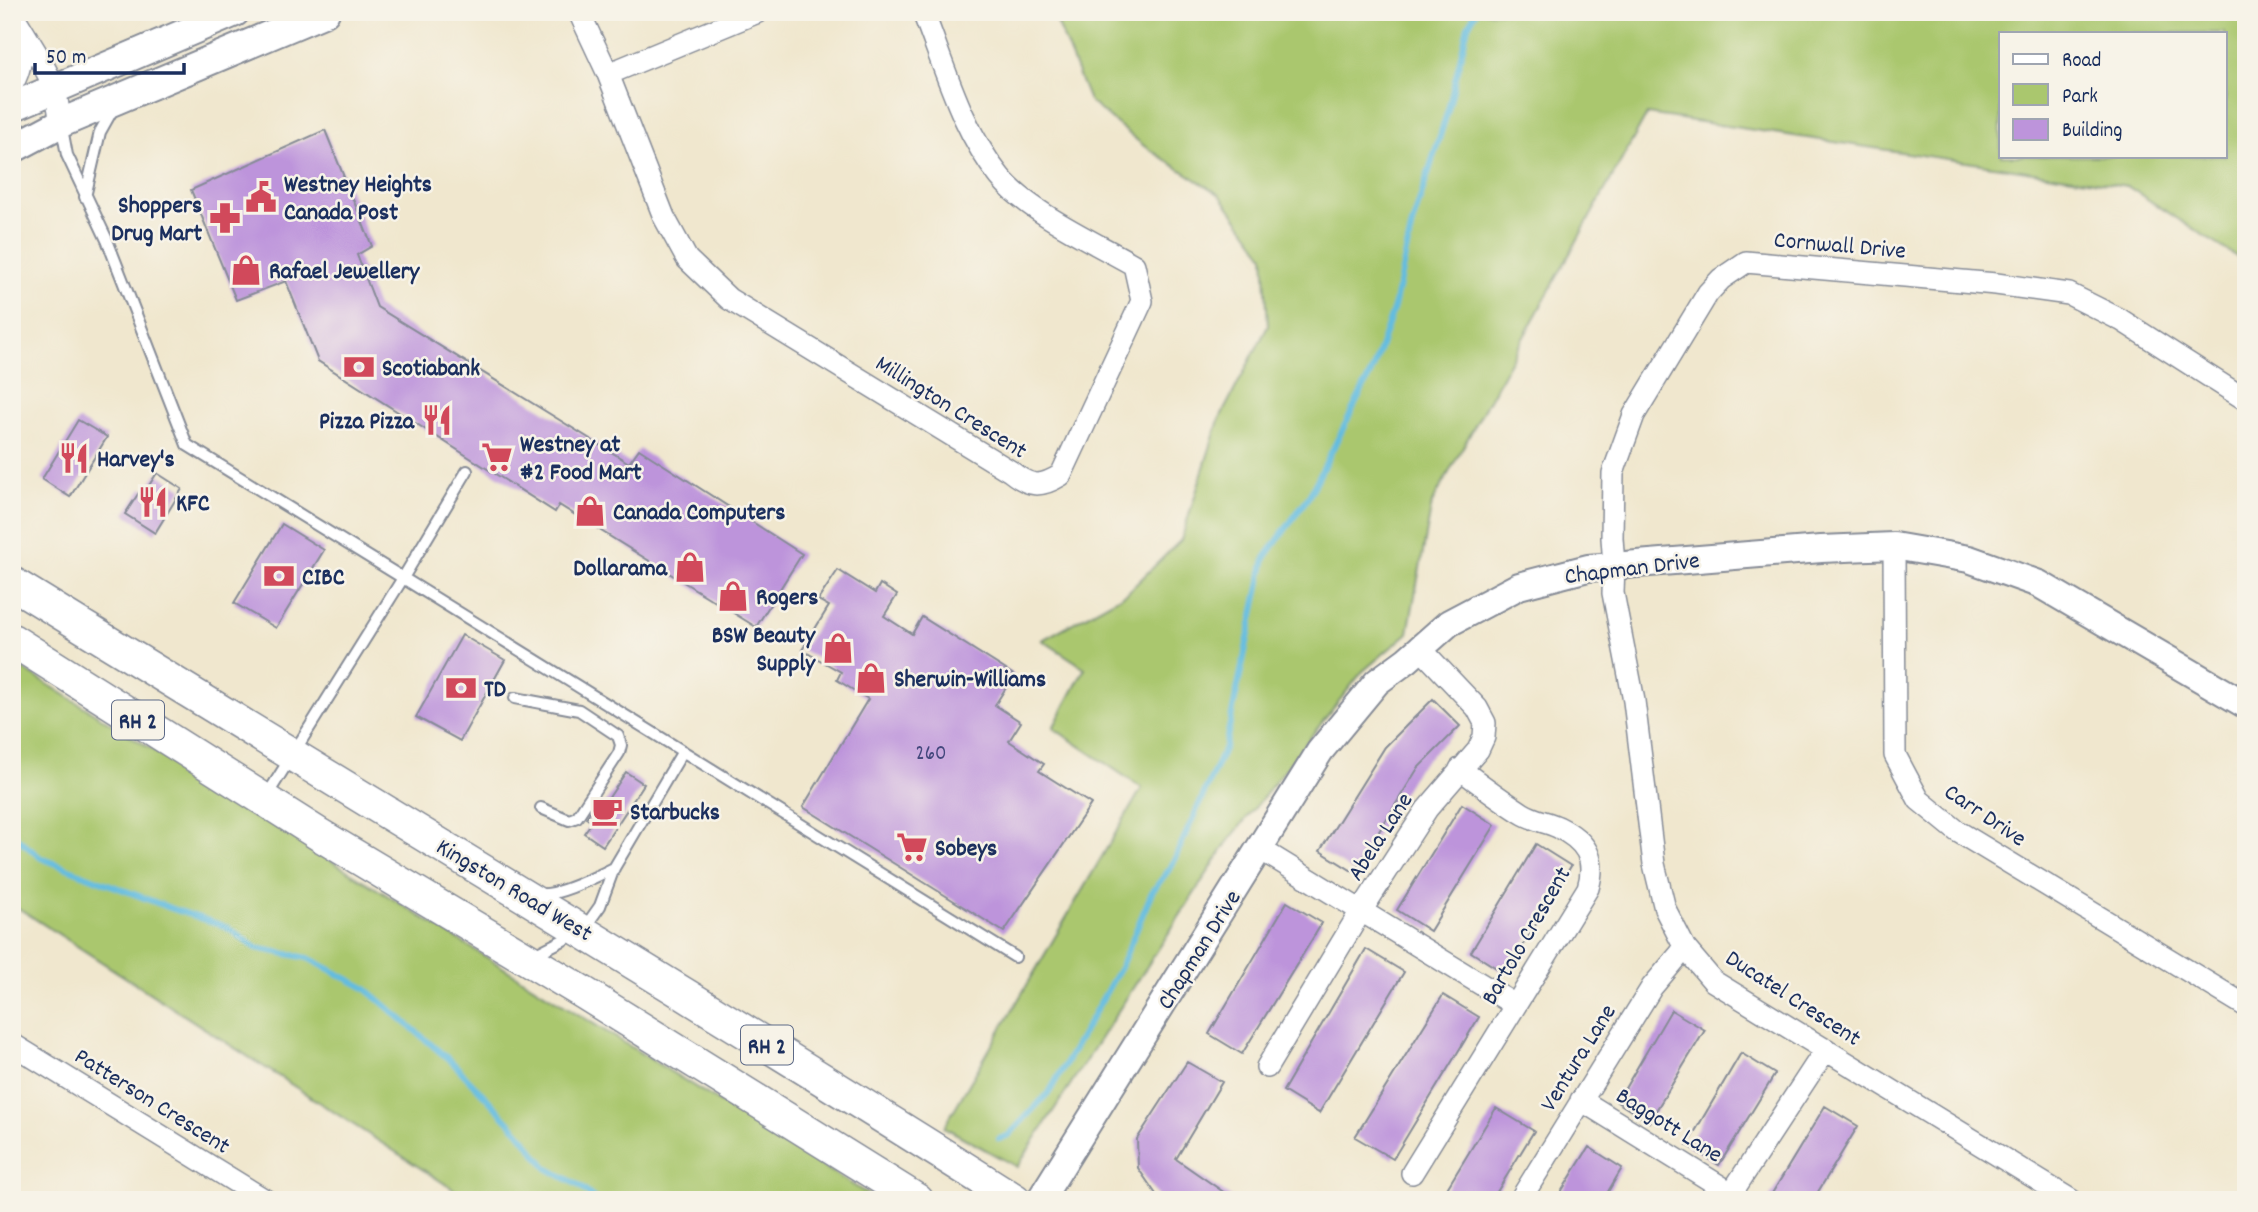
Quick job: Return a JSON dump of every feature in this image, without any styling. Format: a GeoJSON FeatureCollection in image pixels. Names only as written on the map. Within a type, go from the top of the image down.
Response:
{"type":"FeatureCollection","features":[{"type":"Feature","properties":{"kind":"main road"},"geometry":{"type":"LineString","coordinates":[[12,107],[235,12]]}},
{"type":"Feature","properties":{"kind":"main road"},"geometry":{"type":"LineString","coordinates":[[12,149],[61,123],[325,12]]}},
{"type":"Feature","properties":{"kind":"main road","name":"Kingston Road West"},"geometry":{"type":"LineString","coordinates":[[12,583],[518,890],[1015,1200]]}},
{"type":"Feature","properties":{"kind":"main road","name":"RH 2"},"geometry":{"type":"LineString","coordinates":[[12,640],[264,800],[917,1200]]}},
{"type":"Feature","properties":{"kind":"street","name":"Millington Crescent"},"geometry":{"type":"LineString","coordinates":[[579,12],[608,74],[664,217],[687,259],[729,299],[1024,482],[1045,485],[1060,475],[1142,301],[1134,265],[1041,212],[1001,179],[973,138],[923,12]]}},
{"type":"Feature","properties":{"kind":"street"},"geometry":{"type":"LineString","coordinates":[[608,74],[758,12]]}},
{"type":"Feature","properties":{"kind":"street"},"geometry":{"type":"LineString","coordinates":[[15,18],[55,88],[61,123]]}},
{"type":"Feature","properties":{"kind":"street"},"geometry":{"type":"LineString","coordinates":[[12,85],[20,72],[22,58],[15,18]]}},
{"type":"Feature","properties":{"kind":"street","name":"Cornwall Drive"},"geometry":{"type":"LineString","coordinates":[[1614,565],[1613,473],[1634,415],[1708,293],[1721,279],[1746,262],[1996,284],[2069,294],[2121,320],[2246,400]]}},
{"type":"Feature","properties":{"kind":"street","name":"Chapman Drive"},"geometry":{"type":"LineString","coordinates":[[1040,1200],[1320,751],[1377,682],[1448,624],[1519,586],[1588,568],[1614,565],[1894,546],[1969,559],[2039,584],[2246,705]]}},
{"type":"Feature","properties":{"kind":"street","name":"Carr Drive"},"geometry":{"type":"LineString","coordinates":[[1894,546],[1895,755],[1919,800],[1957,831],[2246,1006]]}},
{"type":"Feature","properties":{"kind":"street","name":"Ducatel Crescent"},"geometry":{"type":"LineString","coordinates":[[1614,565],[1613,593],[1634,701],[1654,864],[1665,909],[1685,948],[1713,981],[2071,1200]]}},
{"type":"Feature","properties":{"kind":"street","name":"Abela Lane"},"geometry":{"type":"LineString","coordinates":[[1267,1067],[1361,911],[1427,809],[1478,750],[1484,737],[1485,723],[1477,708],[1420,648]]}},
{"type":"Feature","properties":{"kind":"street","name":"Bartolo Crescent"},"geometry":{"type":"LineString","coordinates":[[1412,1173],[1588,888],[1593,872],[1588,851],[1580,842],[1559,828],[1525,815],[1460,769]]}},
{"type":"Feature","properties":{"kind":"street"},"geometry":{"type":"LineString","coordinates":[[1260,849],[1515,1005]]}},
{"type":"Feature","properties":{"kind":"street","name":"Ventura Lane"},"geometry":{"type":"LineString","coordinates":[[1520,1200],[1652,988],[1685,948]]}},
{"type":"Feature","properties":{"kind":"street","name":"Patterson Crescent"},"geometry":{"type":"LineString","coordinates":[[12,1044],[265,1200]]}},
{"type":"Feature","properties":{"kind":"street"},"geometry":{"type":"LineString","coordinates":[[1729,1196],[1826,1049]]}},
{"type":"Feature","properties":{"kind":"street","name":"Baggott Lane"},"geometry":{"type":"LineString","coordinates":[[1581,1100],[1729,1196]]}},
{"type":"Feature","properties":{"kind":"lane"},"geometry":{"type":"LineString","coordinates":[[85,197],[100,132],[118,100]]}},
{"type":"Feature","properties":{"kind":"lane"},"geometry":{"type":"LineString","coordinates":[[61,123],[67,155],[107,240],[187,445],[1015,957]]}},
{"type":"Feature","properties":{"kind":"lane"},"geometry":{"type":"LineString","coordinates":[[264,800],[467,471]]}},
{"type":"Feature","properties":{"kind":"lane"},"geometry":{"type":"LineString","coordinates":[[515,698],[579,710],[618,736],[621,745],[620,753],[577,817],[569,820],[541,808]]}},
{"type":"Feature","properties":{"kind":"lane"},"geometry":{"type":"LineString","coordinates":[[526,959],[583,930],[603,901],[614,868],[683,751]]}},
{"type":"Feature","properties":{"kind":"lane"},"geometry":{"type":"LineString","coordinates":[[518,890],[546,895],[582,884],[614,868]]}},
{"type":"Feature","properties":{"kind":"green space"},"geometry":{"type":"Polygon","coordinates":[[[1053,12],[2246,12],[2246,263],[2127,186],[1647,114],[1432,503],[1408,633],[1362,672],[1227,843],[1017,1167],[944,1127],[1142,788],[1053,728],[1085,668],[1042,640],[1127,593],[1181,540],[1219,420],[1268,326],[1264,255],[1220,195],[1144,146],[1089,101],[1053,12]]]}},
{"type":"Feature","properties":{"kind":"green space"},"geometry":{"type":"Polygon","coordinates":[[[12,662],[877,1200],[470,1200],[12,904],[12,662]]]}},
{"type":"Feature","properties":{"kind":"building"},"geometry":{"type":"Polygon","coordinates":[[[325,130],[372,246],[357,255],[377,307],[629,463],[639,449],[802,554],[756,627],[559,505],[555,512],[318,361],[286,281],[236,300],[191,190],[325,130]]]}},
{"type":"Feature","properties":{"kind":"building","name":"Harvey's"},"geometry":{"type":"Polygon","coordinates":[[[78,420],[107,437],[70,497],[42,479],[78,420]]]}},
{"type":"Feature","properties":{"kind":"building","name":"KFC"},"geometry":{"type":"Polygon","coordinates":[[[157,473],[182,489],[155,533],[125,514],[142,488],[146,490],[157,473]]]}},
{"type":"Feature","properties":{"kind":"building","name":"CIBC"},"geometry":{"type":"Polygon","coordinates":[[[282,524],[324,550],[276,628],[234,603],[282,524]]]}},
{"type":"Feature","properties":{"kind":"building"},"geometry":{"type":"Polygon","coordinates":[[[838,570],[875,593],[880,584],[897,595],[884,616],[912,634],[922,617],[1014,675],[995,705],[1021,722],[1009,741],[1044,764],[1039,771],[1091,804],[1004,932],[803,807],[868,699],[837,680],[841,672],[802,650],[829,606],[818,600],[838,570]]]}},
{"type":"Feature","properties":{"kind":"building","name":"TD"},"geometry":{"type":"Polygon","coordinates":[[[462,635],[505,660],[460,741],[416,717],[462,635]]]}},
{"type":"Feature","properties":{"kind":"building"},"geometry":{"type":"Polygon","coordinates":[[[1433,699],[1460,726],[1418,768],[1354,872],[1320,851],[1385,747],[1433,699]]]}},
{"type":"Feature","properties":{"kind":"building","name":"Starbucks"},"geometry":{"type":"Polygon","coordinates":[[[626,772],[644,784],[603,846],[584,833],[592,822],[586,818],[597,801],[604,805],[626,772]]]}},
{"type":"Feature","properties":{"kind":"building"},"geometry":{"type":"Polygon","coordinates":[[[1462,804],[1495,825],[1430,931],[1397,910],[1462,804]]]}},
{"type":"Feature","properties":{"kind":"building"},"geometry":{"type":"Polygon","coordinates":[[[1536,844],[1571,866],[1506,974],[1471,952],[1536,844]]]}},
{"type":"Feature","properties":{"kind":"building"},"geometry":{"type":"Polygon","coordinates":[[[1287,902],[1322,923],[1242,1054],[1209,1034],[1287,902]]]}},
{"type":"Feature","properties":{"kind":"building"},"geometry":{"type":"Polygon","coordinates":[[[1366,949],[1404,972],[1319,1113],[1283,1091],[1366,949]]]}},
{"type":"Feature","properties":{"kind":"building"},"geometry":{"type":"Polygon","coordinates":[[[1443,995],[1479,1017],[1393,1159],[1355,1137],[1443,995]]]}},
{"type":"Feature","properties":{"kind":"building"},"geometry":{"type":"Polygon","coordinates":[[[1671,1010],[1705,1030],[1649,1122],[1617,1102],[1671,1010]]]}},
{"type":"Feature","properties":{"kind":"building"},"geometry":{"type":"Polygon","coordinates":[[[1741,1053],[1775,1074],[1719,1165],[1687,1145],[1741,1053]]]}},
{"type":"Feature","properties":{"kind":"building"},"geometry":{"type":"Polygon","coordinates":[[[1187,1062],[1222,1082],[1176,1159],[1235,1200],[1160,1200],[1138,1168],[1137,1139],[1187,1062]]]}},
{"type":"Feature","properties":{"kind":"building"},"geometry":{"type":"Polygon","coordinates":[[[1825,1106],[1858,1126],[1813,1200],[1768,1200],[1825,1106]]]}},
{"type":"Feature","properties":{"kind":"building"},"geometry":{"type":"Polygon","coordinates":[[[1496,1108],[1534,1131],[1492,1200],[1440,1200],[1496,1108]]]}},
{"type":"Feature","properties":{"kind":"building"},"geometry":{"type":"Polygon","coordinates":[[[1589,1147],[1622,1168],[1603,1200],[1556,1200],[1589,1147]]]}},
{"type":"Feature","properties":{"kind":"waterway"},"geometry":{"type":"LineString","coordinates":[[999,1139],[1009,1135],[1050,1091],[1121,966],[1152,892],[1171,867],[1225,747],[1265,558],[1309,496],[1373,369],[1394,307],[1412,225],[1448,110],[1468,26],[1476,12]]}},
{"type":"Feature","properties":{"kind":"waterway"},"geometry":{"type":"LineString","coordinates":[[12,834],[41,858],[227,927],[256,948],[308,958],[365,988],[453,1063],[519,1132],[547,1168],[578,1185],[596,1200]]}},
{"type":"Feature","properties":{"kind":"place","name":"Westney Heights Canada Post"},"geometry":{"type":"Point","coordinates":[261,197]}},
{"type":"Feature","properties":{"kind":"place","name":"Shoppers Drug Mart"},"geometry":{"type":"Point","coordinates":[225,218]}},
{"type":"Feature","properties":{"kind":"place","name":"Rafael Jewellery"},"geometry":{"type":"Point","coordinates":[246,270]}},
{"type":"Feature","properties":{"kind":"place","name":"Scotiabank"},"geometry":{"type":"Point","coordinates":[359,367]}},
{"type":"Feature","properties":{"kind":"place","name":"Pizza Pizza"},"geometry":{"type":"Point","coordinates":[437,420]}},
{"type":"Feature","properties":{"kind":"place","name":"Westney at #2 Food Mart"},"geometry":{"type":"Point","coordinates":[497,457]}},
{"type":"Feature","properties":{"kind":"place","name":"Harvey's"},"geometry":{"type":"Point","coordinates":[74,458]}},
{"type":"Feature","properties":{"kind":"place","name":"KFC"},"geometry":{"type":"Point","coordinates":[153,502]}},
{"type":"Feature","properties":{"kind":"place","name":"Canada Computers"},"geometry":{"type":"Point","coordinates":[590,511]}},
{"type":"Feature","properties":{"kind":"place","name":"Dollarama"},"geometry":{"type":"Point","coordinates":[690,567]}},
{"type":"Feature","properties":{"kind":"place","name":"CIBC"},"geometry":{"type":"Point","coordinates":[279,576]}},
{"type":"Feature","properties":{"kind":"place","name":"Rogers"},"geometry":{"type":"Point","coordinates":[733,596]}},
{"type":"Feature","properties":{"kind":"place","name":"BSW Beauty Supply"},"geometry":{"type":"Point","coordinates":[838,648]}},
{"type":"Feature","properties":{"kind":"place","name":"Sherwin-Williams"},"geometry":{"type":"Point","coordinates":[871,678]}},
{"type":"Feature","properties":{"kind":"place","name":"TD"},"geometry":{"type":"Point","coordinates":[461,688]}},
{"type":"Feature","properties":{"kind":"place","name":"Starbucks"},"geometry":{"type":"Point","coordinates":[607,811]}},
{"type":"Feature","properties":{"kind":"place","name":"Sobeys"},"geometry":{"type":"Point","coordinates":[912,847]}}]}
